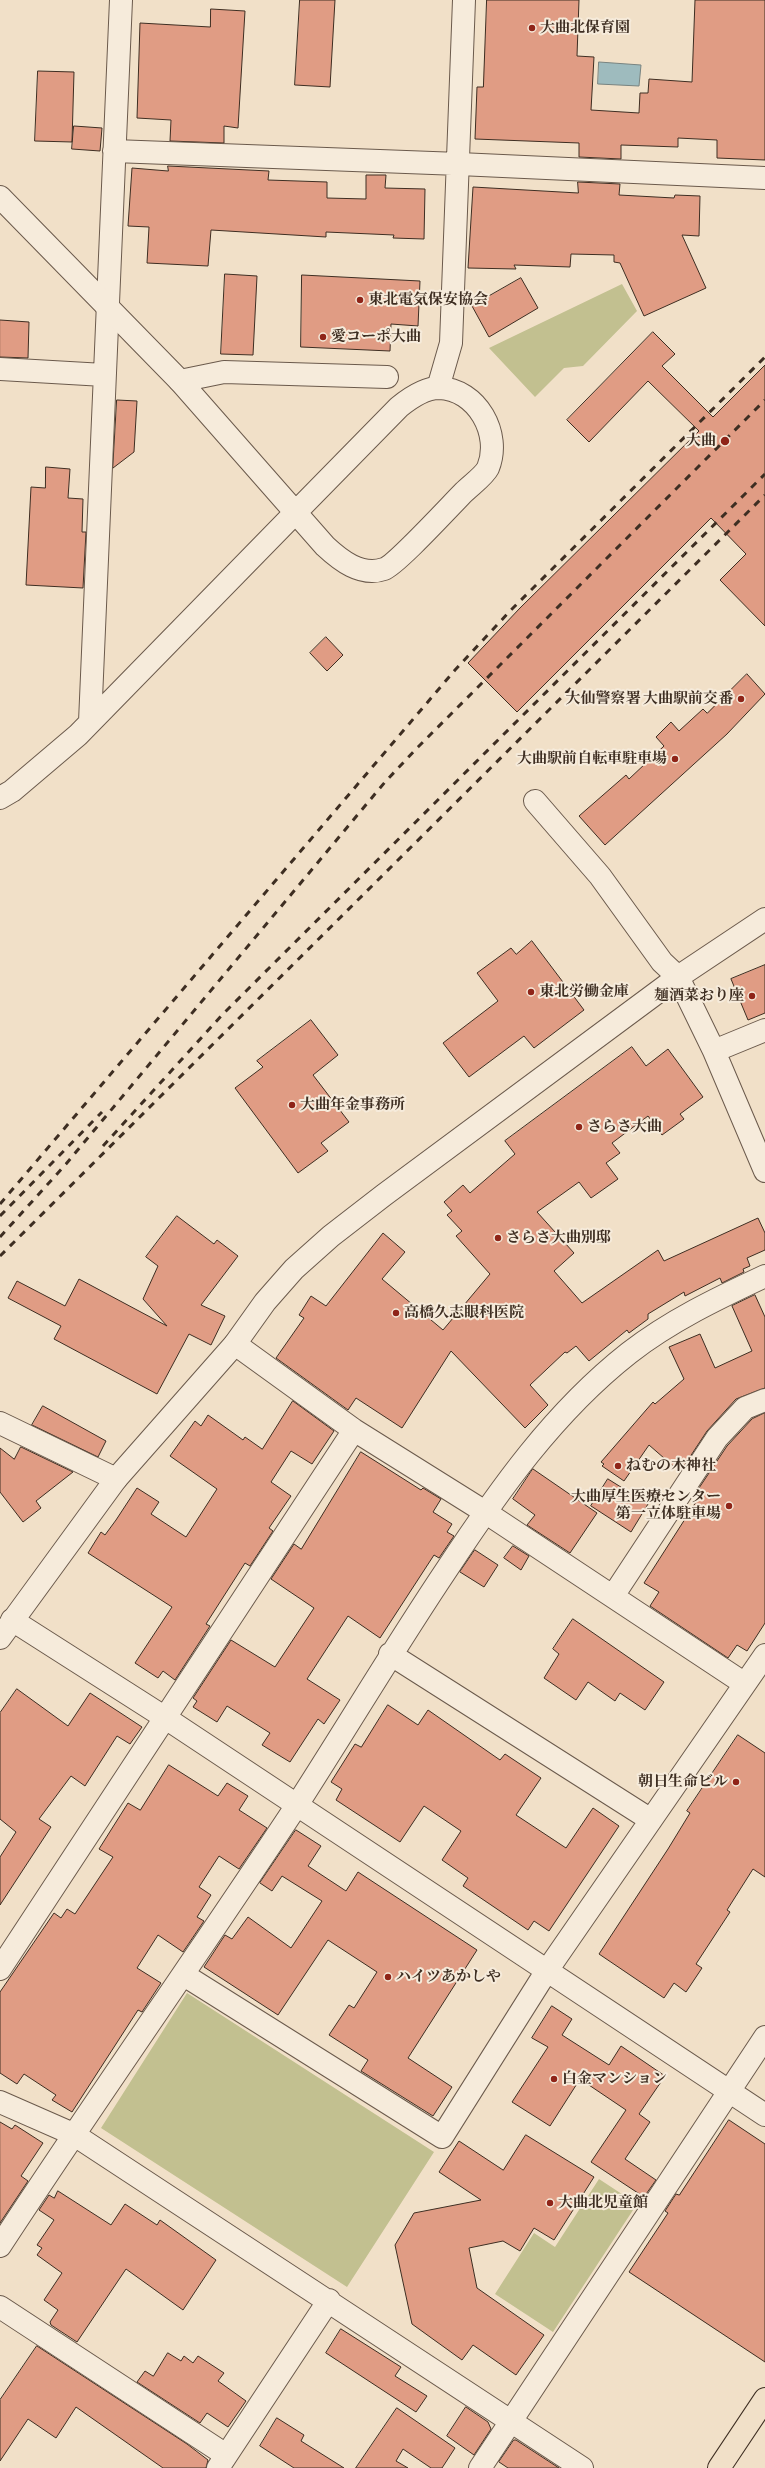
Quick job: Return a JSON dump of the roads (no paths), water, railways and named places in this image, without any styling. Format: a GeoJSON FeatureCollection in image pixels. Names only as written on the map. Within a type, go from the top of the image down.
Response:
{"type":"FeatureCollection","features":[{"type":"Feature","properties":{"kind":"main road"},"geometry":{"type":"LineString","coordinates":[[719,2468],[765,2398]]}},
{"type":"Feature","properties":{"kind":"street"},"geometry":{"type":"LineString","coordinates":[[90,722],[121,0]]}},
{"type":"Feature","properties":{"kind":"street"},"geometry":{"type":"LineString","coordinates":[[438,388],[451,342],[459,164],[464,0]]}},
{"type":"Feature","properties":{"kind":"street"},"geometry":{"type":"LineString","coordinates":[[114,151],[459,164],[765,178]]}},
{"type":"Feature","properties":{"kind":"street"},"geometry":{"type":"LineString","coordinates":[[0,198],[107,305],[180,381],[296,512],[342,562],[366,571],[384,569],[487,469],[493,444],[486,420],[473,401],[456,390],[438,388],[415,395],[399,407],[296,512],[90,722],[12,791],[0,798]]}},
{"type":"Feature","properties":{"kind":"street"},"geometry":{"type":"LineString","coordinates":[[0,369],[104,375]]}},
{"type":"Feature","properties":{"kind":"street"},"geometry":{"type":"LineString","coordinates":[[180,381],[224,372],[387,377]]}},
{"type":"Feature","properties":{"kind":"street"},"geometry":{"type":"LineString","coordinates":[[535,801],[600,876],[662,962],[678,977],[714,1051],[765,1171]]}},
{"type":"Feature","properties":{"kind":"street"},"geometry":{"type":"LineString","coordinates":[[0,1638],[116,1479],[235,1344],[265,1302],[294,1269],[331,1236],[678,977],[765,919]]}},
{"type":"Feature","properties":{"kind":"street"},"geometry":{"type":"LineString","coordinates":[[714,1051],[765,1030]]}},
{"type":"Feature","properties":{"kind":"street"},"geometry":{"type":"LineString","coordinates":[[0,2246],[73,2134],[184,1975],[296,1805],[390,1654],[485,1512],[515,1470],[540,1440],[578,1399],[629,1353],[694,1310],[765,1276]]}},
{"type":"Feature","properties":{"kind":"street"},"geometry":{"type":"LineString","coordinates":[[235,1344],[354,1430],[485,1512],[745,1684]]}},
{"type":"Feature","properties":{"kind":"street"},"geometry":{"type":"LineString","coordinates":[[613,1596],[717,1438],[745,1408],[765,1400]]}},
{"type":"Feature","properties":{"kind":"street"},"geometry":{"type":"LineString","coordinates":[[0,1423],[116,1479]]}},
{"type":"Feature","properties":{"kind":"street"},"geometry":{"type":"LineString","coordinates":[[0,1969],[164,1717],[354,1430]]}},
{"type":"Feature","properties":{"kind":"street"},"geometry":{"type":"LineString","coordinates":[[12,1620],[164,1717],[765,2116]]}},
{"type":"Feature","properties":{"kind":"street"},"geometry":{"type":"LineString","coordinates":[[390,1654],[651,1820]]}},
{"type":"Feature","properties":{"kind":"street"},"geometry":{"type":"LineString","coordinates":[[184,1975],[442,2137],[546,1972],[765,1655]]}},
{"type":"Feature","properties":{"kind":"street"},"geometry":{"type":"LineString","coordinates":[[480,2468],[765,2037]]}},
{"type":"Feature","properties":{"kind":"street"},"geometry":{"type":"LineString","coordinates":[[0,2102],[73,2134],[329,2300],[582,2468]]}},
{"type":"Feature","properties":{"kind":"street"},"geometry":{"type":"LineString","coordinates":[[0,2307],[222,2461],[329,2300]]}},
{"type":"Feature","properties":{"kind":"water"},"geometry":{"type":"Polygon","coordinates":[[[599,62],[641,65],[639,86],[598,84],[599,62]]]}},
{"type":"Feature","properties":{"kind":"railway"},"geometry":{"type":"LineString","coordinates":[[0,1204],[455,670],[511,610],[765,357]]}},
{"type":"Feature","properties":{"kind":"railway"},"geometry":{"type":"LineString","coordinates":[[0,1237],[66,1164],[385,782],[418,747],[765,400]]}},
{"type":"Feature","properties":{"kind":"railway"},"geometry":{"type":"LineString","coordinates":[[103,1146],[222,1015],[765,474]]}},
{"type":"Feature","properties":{"kind":"railway"},"geometry":{"type":"LineString","coordinates":[[0,1256],[765,495]]}},
{"type":"Feature","properties":{"kind":"railway"},"geometry":{"type":"LineString","coordinates":[[0,1216],[102,1112]]}},
{"type":"Feature","properties":{"kind":"place","name":"大曲北保育園"},"geometry":{"type":"Point","coordinates":[532,28]}},
{"type":"Feature","properties":{"kind":"place","name":"東北電気保安協会"},"geometry":{"type":"Point","coordinates":[360,300]}},
{"type":"Feature","properties":{"kind":"place","name":"愛コーポ大曲"},"geometry":{"type":"Point","coordinates":[323,337]}},
{"type":"Feature","properties":{"kind":"place","name":"大曲"},"geometry":{"type":"Point","coordinates":[725,441]}},
{"type":"Feature","properties":{"kind":"place","name":"大仙警察署 大曲駅前交番"},"geometry":{"type":"Point","coordinates":[741,699]}},
{"type":"Feature","properties":{"kind":"place","name":"大曲駅前自転車駐車場"},"geometry":{"type":"Point","coordinates":[675,759]}},
{"type":"Feature","properties":{"kind":"place","name":"東北労働金庫"},"geometry":{"type":"Point","coordinates":[531,992]}},
{"type":"Feature","properties":{"kind":"place","name":"麺酒菜おり座"},"geometry":{"type":"Point","coordinates":[752,996]}},
{"type":"Feature","properties":{"kind":"place","name":"大曲年金事務所"},"geometry":{"type":"Point","coordinates":[292,1105]}},
{"type":"Feature","properties":{"kind":"place","name":"さらさ大曲"},"geometry":{"type":"Point","coordinates":[579,1127]}},
{"type":"Feature","properties":{"kind":"place","name":"さらさ大曲別邸"},"geometry":{"type":"Point","coordinates":[498,1238]}},
{"type":"Feature","properties":{"kind":"place","name":"高橋久志眼科医院"},"geometry":{"type":"Point","coordinates":[396,1313]}},
{"type":"Feature","properties":{"kind":"place","name":"ねむの木神社"},"geometry":{"type":"Point","coordinates":[618,1466]}},
{"type":"Feature","properties":{"kind":"place","name":"大曲厚生医療センター 第一立体駐車場"},"geometry":{"type":"Point","coordinates":[729,1506]}},
{"type":"Feature","properties":{"kind":"place","name":"朝日生命ビル"},"geometry":{"type":"Point","coordinates":[736,1782]}},
{"type":"Feature","properties":{"kind":"place","name":"ハイツあかしや"},"geometry":{"type":"Point","coordinates":[388,1977]}},
{"type":"Feature","properties":{"kind":"place","name":"白金マンション"},"geometry":{"type":"Point","coordinates":[554,2079]}},
{"type":"Feature","properties":{"kind":"place","name":"大曲北児童館"},"geometry":{"type":"Point","coordinates":[550,2203]}}]}
